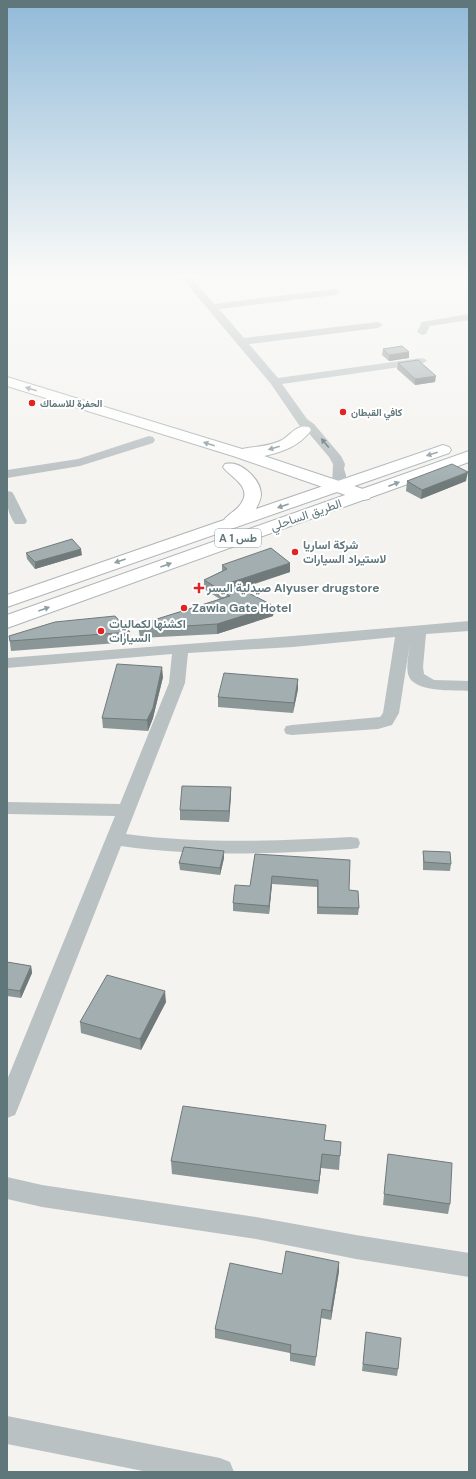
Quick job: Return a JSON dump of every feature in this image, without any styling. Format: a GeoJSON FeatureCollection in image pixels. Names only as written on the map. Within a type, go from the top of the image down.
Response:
{"type":"FeatureCollection","features":[{"type":"Feature","properties":{"kind":"main road"},"geometry":{"type":"LineString","coordinates":[[7,381],[235,460],[342,494]]}},
{"type":"Feature","properties":{"kind":"main road"},"geometry":{"type":"LineString","coordinates":[[7,394],[149,440],[235,460],[318,493]]}},
{"type":"Feature","properties":{"kind":"main road"},"geometry":{"type":"LineString","coordinates":[[235,460],[275,448],[293,440],[303,426]]}},
{"type":"Feature","properties":{"kind":"main road","name":"الطريق الساحلي"},"geometry":{"type":"LineString","coordinates":[[7,622],[342,494],[469,441]]}},
{"type":"Feature","properties":{"kind":"main road","name":"الطريق الساحلي"},"geometry":{"type":"LineString","coordinates":[[7,601],[318,493],[363,495],[469,456]]}},
{"type":"Feature","properties":{"kind":"main road"},"geometry":{"type":"LineString","coordinates":[[227,524],[246,511],[251,503],[253,495],[252,487],[248,479],[235,460]]}},
{"type":"Feature","properties":{"kind":"street"},"geometry":{"type":"LineString","coordinates":[[244,346],[275,382],[326,463],[338,469],[342,494]]}},
{"type":"Feature","properties":{"kind":"street"},"geometry":{"type":"LineString","coordinates":[[275,382],[421,361]]}},
{"type":"Feature","properties":{"kind":"street"},"geometry":{"type":"LineString","coordinates":[[7,474],[80,462],[149,440]]}},
{"type":"Feature","properties":{"kind":"street"},"geometry":{"type":"LineString","coordinates":[[7,495],[20,521]]}},
{"type":"Feature","properties":{"kind":"street"},"geometry":{"type":"LineString","coordinates":[[7,663],[180,649],[293,642],[411,630],[469,626]]}},
{"type":"Feature","properties":{"kind":"street"},"geometry":{"type":"LineString","coordinates":[[411,630],[416,676],[423,682],[430,684],[469,686]]}},
{"type":"Feature","properties":{"kind":"street"},"geometry":{"type":"LineString","coordinates":[[292,730],[378,724],[386,721],[391,714],[411,630]]}},
{"type":"Feature","properties":{"kind":"street"},"geometry":{"type":"LineString","coordinates":[[7,1108],[177,683],[180,663],[180,649]]}},
{"type":"Feature","properties":{"kind":"street"},"geometry":{"type":"LineString","coordinates":[[7,808],[126,810]]}},
{"type":"Feature","properties":{"kind":"street"},"geometry":{"type":"LineString","coordinates":[[114,839],[149,844],[211,846],[321,845],[351,843]]}},
{"type":"Feature","properties":{"kind":"street"},"geometry":{"type":"LineString","coordinates":[[7,1188],[42,1196],[256,1228],[469,1265]]}},
{"type":"Feature","properties":{"kind":"street"},"geometry":{"type":"LineString","coordinates":[[7,1430],[220,1472]]}},
{"type":"Feature","properties":{"kind":"building"},"geometry":{"type":"Polygon","coordinates":[[[402,346],[409,352],[389,355],[383,349],[402,346]]]}},
{"type":"Feature","properties":{"kind":"building"},"geometry":{"type":"Polygon","coordinates":[[[418,360],[436,376],[415,379],[398,363],[418,360]]]}},
{"type":"Feature","properties":{"kind":"building"},"geometry":{"type":"Polygon","coordinates":[[[452,464],[468,472],[422,490],[407,481],[452,464]]]}},
{"type":"Feature","properties":{"kind":"building"},"geometry":{"type":"Polygon","coordinates":[[[72,539],[81,549],[35,562],[26,553],[72,539]]]}},
{"type":"Feature","properties":{"kind":"building"},"geometry":{"type":"Polygon","coordinates":[[[271,548],[290,563],[229,583],[274,606],[217,624],[139,629],[138,625],[230,596],[204,580],[227,569],[222,565],[271,548]]]}},
{"type":"Feature","properties":{"kind":"building"},"geometry":{"type":"Polygon","coordinates":[[[115,616],[130,632],[10,641],[9,636],[55,622],[115,616]]]}},
{"type":"Feature","properties":{"kind":"building"},"geometry":{"type":"Polygon","coordinates":[[[117,664],[162,667],[153,708],[147,720],[102,718],[117,664]]]}},
{"type":"Feature","properties":{"kind":"building"},"geometry":{"type":"Polygon","coordinates":[[[224,673],[298,679],[294,703],[218,697],[224,673]]]}},
{"type":"Feature","properties":{"kind":"building"},"geometry":{"type":"Polygon","coordinates":[[[182,786],[231,787],[229,811],[180,810],[182,786]]]}},
{"type":"Feature","properties":{"kind":"building"},"geometry":{"type":"Polygon","coordinates":[[[184,847],[224,851],[220,868],[179,863],[184,847]]]}},
{"type":"Feature","properties":{"kind":"building"},"geometry":{"type":"Polygon","coordinates":[[[423,851],[450,852],[451,864],[424,862],[423,851]]]}},
{"type":"Feature","properties":{"kind":"building"},"geometry":{"type":"Polygon","coordinates":[[[255,854],[350,860],[349,890],[358,891],[359,908],[318,907],[318,880],[272,876],[269,906],[233,903],[235,885],[250,886],[255,854]]]}},
{"type":"Feature","properties":{"kind":"building"},"geometry":{"type":"Polygon","coordinates":[[[7,962],[31,966],[20,991],[7,989],[7,962]]]}},
{"type":"Feature","properties":{"kind":"building"},"geometry":{"type":"Polygon","coordinates":[[[107,975],[165,991],[140,1039],[80,1022],[107,975]]]}},
{"type":"Feature","properties":{"kind":"building"},"geometry":{"type":"Polygon","coordinates":[[[183,1106],[326,1125],[324,1140],[341,1142],[340,1156],[322,1154],[319,1181],[171,1161],[183,1106]]]}},
{"type":"Feature","properties":{"kind":"building"},"geometry":{"type":"Polygon","coordinates":[[[388,1154],[452,1163],[450,1204],[384,1194],[388,1154]]]}},
{"type":"Feature","properties":{"kind":"building"},"geometry":{"type":"Polygon","coordinates":[[[286,1251],[339,1262],[331,1311],[322,1309],[316,1357],[290,1353],[291,1345],[215,1329],[230,1263],[282,1274],[286,1251]]]}},
{"type":"Feature","properties":{"kind":"building"},"geometry":{"type":"Polygon","coordinates":[[[366,1332],[401,1338],[398,1369],[363,1364],[366,1332]]]}},
{"type":"Feature","properties":{"kind":"place","name":"الحفرة للاسماك"},"geometry":{"type":"Point","coordinates":[32,403]}},
{"type":"Feature","properties":{"kind":"place","name":"كافي القبطان"},"geometry":{"type":"Point","coordinates":[343,412]}},
{"type":"Feature","properties":{"kind":"place","name":"شركة اساريا لاستيراد السيارات"},"geometry":{"type":"Point","coordinates":[295,552]}},
{"type":"Feature","properties":{"kind":"place","name":"صيدلية اليسر Alyuser drugstore"},"geometry":{"type":"Point","coordinates":[199,588]}},
{"type":"Feature","properties":{"kind":"place","name":"Zawia Gate Hotel"},"geometry":{"type":"Point","coordinates":[184,608]}},
{"type":"Feature","properties":{"kind":"place","name":"اكشنها لكماليات السيارات"},"geometry":{"type":"Point","coordinates":[101,631]}}]}
